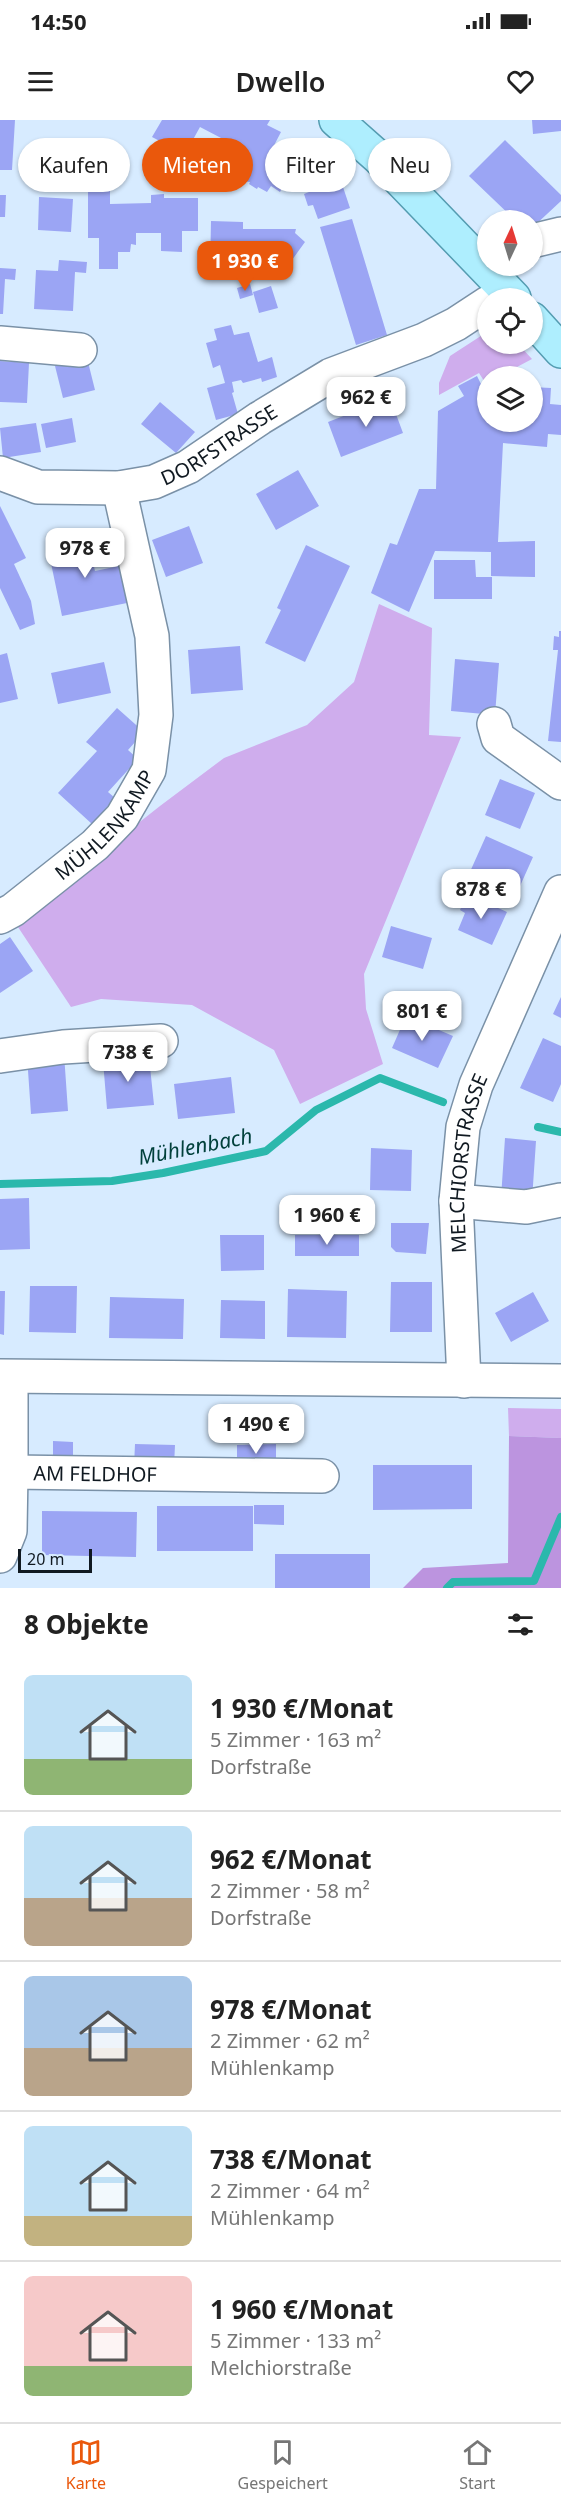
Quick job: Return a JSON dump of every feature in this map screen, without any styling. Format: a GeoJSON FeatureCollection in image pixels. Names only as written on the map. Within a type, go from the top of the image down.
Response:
{"type":"FeatureCollection","features":[{"type":"Feature","properties":{"kind":"main road"},"geometry":{"type":"LineString","coordinates":[[336,120],[379,158],[477,253]]}},
{"type":"Feature","properties":{"kind":"main road"},"geometry":{"type":"LineString","coordinates":[[543,331],[561,351]]}},
{"type":"Feature","properties":{"kind":"street"},"geometry":{"type":"LineString","coordinates":[[543,238],[561,234]]}},
{"type":"Feature","properties":{"kind":"street","name":"DORFSTRASSE"},"geometry":{"type":"LineString","coordinates":[[0,473],[38,487],[119,488],[154,482],[188,467],[260,418],[331,375],[424,340],[477,311]]}},
{"type":"Feature","properties":{"kind":"street"},"geometry":{"type":"LineString","coordinates":[[0,343],[80,350]]}},
{"type":"Feature","properties":{"kind":"street","name":"MÜHLENKAMP"},"geometry":{"type":"LineString","coordinates":[[0,917],[13,910],[95,845],[122,818],[149,770],[156,715],[152,636],[119,488]]}},
{"type":"Feature","properties":{"kind":"street"},"geometry":{"type":"LineString","coordinates":[[494,724],[498,738],[561,783]]}},
{"type":"Feature","properties":{"kind":"street","name":"MELCHIORSTRASSE"},"geometry":{"type":"LineString","coordinates":[[464,1381],[456,1201],[463,1127],[476,1085],[561,892]]}},
{"type":"Feature","properties":{"kind":"street"},"geometry":{"type":"LineString","coordinates":[[0,1056],[63,1047],[161,1041]]}},
{"type":"Feature","properties":{"kind":"street"},"geometry":{"type":"LineString","coordinates":[[456,1201],[526,1207],[561,1200]]}},
{"type":"Feature","properties":{"kind":"street"},"geometry":{"type":"LineString","coordinates":[[5,1377],[561,1381]]}},
{"type":"Feature","properties":{"kind":"street","name":"AM FELDHOF"},"geometry":{"type":"LineString","coordinates":[[0,1556],[10,1531],[11,1472],[5,1377]]}},
{"type":"Feature","properties":{"kind":"street","name":"AM FELDHOF"},"geometry":{"type":"LineString","coordinates":[[11,1472],[322,1478]]}},
{"type":"Feature","properties":{"kind":"shaded area"},"geometry":{"type":"Polygon","coordinates":[[[477,338],[477,354],[527,354],[532,359],[519,366],[477,366],[477,374],[439,395],[439,383],[450,356],[477,338]]]}},
{"type":"Feature","properties":{"kind":"shaded area"},"geometry":{"type":"Polygon","coordinates":[[[379,604],[432,628],[429,735],[461,737],[364,974],[366,1009],[383,1064],[300,1104],[274,1050],[192,1005],[101,999],[71,1007],[14,921],[224,758],[307,725],[354,682],[379,604]]]}},
{"type":"Feature","properties":{"kind":"shaded area"},"geometry":{"type":"Polygon","coordinates":[[[508,1408],[561,1409],[561,1438],[509,1436],[508,1408]]]}},
{"type":"Feature","properties":{"kind":"shaded area"},"geometry":{"type":"Polygon","coordinates":[[[509,1436],[561,1438],[561,1588],[403,1588],[423,1568],[508,1563],[509,1436]]]}},
{"type":"Feature","properties":{"kind":"building"},"geometry":{"type":"Polygon","coordinates":[[[0,120],[15,120],[12,170],[0,170],[0,120]]]}},
{"type":"Feature","properties":{"kind":"building"},"geometry":{"type":"Polygon","coordinates":[[[162,120],[270,120],[267,125],[281,132],[278,138],[265,138],[265,191],[253,186],[253,138],[221,138],[200,127],[194,138],[152,137],[162,120]]]}},
{"type":"Feature","properties":{"kind":"building"},"geometry":{"type":"Polygon","coordinates":[[[532,120],[561,120],[561,131],[533,134],[532,120]]]}},
{"type":"Feature","properties":{"kind":"building"},"geometry":{"type":"Polygon","coordinates":[[[505,140],[561,195],[561,201],[543,218],[543,210],[505,210],[469,176],[505,140]]]}},
{"type":"Feature","properties":{"kind":"building"},"geometry":{"type":"Polygon","coordinates":[[[88,192],[110,192],[110,204],[151,203],[151,195],[164,194],[164,198],[198,198],[198,231],[182,231],[182,252],[161,251],[161,233],[136,233],[136,245],[131,244],[130,252],[118,252],[118,269],[99,269],[99,238],[88,238],[88,192]]]}},
{"type":"Feature","properties":{"kind":"building"},"geometry":{"type":"Polygon","coordinates":[[[345,192],[350,208],[318,219],[313,205],[308,206],[304,194],[345,192]]]}},
{"type":"Feature","properties":{"kind":"building"},"geometry":{"type":"Polygon","coordinates":[[[0,195],[6,195],[5,217],[0,217],[0,195]]]}},
{"type":"Feature","properties":{"kind":"building"},"geometry":{"type":"Polygon","coordinates":[[[39,197],[73,199],[71,232],[38,230],[39,197]]]}},
{"type":"Feature","properties":{"kind":"building"},"geometry":{"type":"Polygon","coordinates":[[[352,219],[387,335],[356,345],[320,227],[352,219]]]}},
{"type":"Feature","properties":{"kind":"building"},"geometry":{"type":"Polygon","coordinates":[[[211,221],[243,222],[243,229],[296,229],[295,233],[305,242],[292,260],[282,251],[243,252],[243,264],[237,272],[210,271],[211,221]]]}},
{"type":"Feature","properties":{"kind":"building"},"geometry":{"type":"Polygon","coordinates":[[[59,260],[87,262],[86,273],[75,272],[73,311],[34,309],[36,270],[58,271],[59,260]]]}},
{"type":"Feature","properties":{"kind":"building"},"geometry":{"type":"Polygon","coordinates":[[[0,268],[16,269],[15,280],[5,279],[3,314],[0,314],[0,268]]]}},
{"type":"Feature","properties":{"kind":"building"},"geometry":{"type":"Polygon","coordinates":[[[250,284],[253,295],[240,299],[237,288],[250,284]]]}},
{"type":"Feature","properties":{"kind":"building"},"geometry":{"type":"Polygon","coordinates":[[[271,286],[278,308],[259,313],[253,292],[271,286]]]}},
{"type":"Feature","properties":{"kind":"building"},"geometry":{"type":"Polygon","coordinates":[[[231,325],[234,335],[249,332],[258,362],[272,357],[277,377],[262,382],[261,378],[243,383],[241,380],[232,382],[234,392],[232,393],[238,414],[216,420],[207,388],[225,383],[220,365],[213,368],[206,343],[217,340],[214,329],[231,325]]]}},
{"type":"Feature","properties":{"kind":"building"},"geometry":{"type":"Polygon","coordinates":[[[87,358],[95,390],[63,398],[55,366],[87,358]]]}},
{"type":"Feature","properties":{"kind":"building"},"geometry":{"type":"Polygon","coordinates":[[[0,361],[29,363],[27,403],[0,402],[0,361]]]}},
{"type":"Feature","properties":{"kind":"building"},"geometry":{"type":"Polygon","coordinates":[[[477,376],[477,432],[543,432],[543,388],[551,388],[550,404],[561,405],[561,435],[548,434],[547,447],[503,443],[498,542],[535,541],[535,577],[491,576],[491,552],[435,551],[409,612],[371,593],[390,543],[397,545],[419,489],[436,489],[438,411],[464,396],[458,386],[477,376]]]}},
{"type":"Feature","properties":{"kind":"building"},"geometry":{"type":"Polygon","coordinates":[[[390,398],[403,433],[341,457],[328,422],[390,398]]]}},
{"type":"Feature","properties":{"kind":"building"},"geometry":{"type":"Polygon","coordinates":[[[160,402],[195,432],[176,453],[141,424],[160,402]]]}},
{"type":"Feature","properties":{"kind":"building"},"geometry":{"type":"Polygon","coordinates":[[[72,418],[76,442],[46,448],[41,424],[72,418]]]}},
{"type":"Feature","properties":{"kind":"building"},"geometry":{"type":"Polygon","coordinates":[[[36,423],[41,452],[3,458],[0,428],[36,423]]]}},
{"type":"Feature","properties":{"kind":"building"},"geometry":{"type":"Polygon","coordinates":[[[298,470],[319,506],[276,530],[256,494],[298,470]]]}},
{"type":"Feature","properties":{"kind":"building"},"geometry":{"type":"Polygon","coordinates":[[[0,506],[26,558],[14,564],[31,601],[35,624],[20,630],[0,588],[0,506]]]}},
{"type":"Feature","properties":{"kind":"building"},"geometry":{"type":"Polygon","coordinates":[[[189,526],[203,563],[166,577],[152,540],[189,526]]]}},
{"type":"Feature","properties":{"kind":"building"},"geometry":{"type":"Polygon","coordinates":[[[87,535],[95,571],[124,565],[132,602],[62,616],[47,544],[87,535]]]}},
{"type":"Feature","properties":{"kind":"building"},"geometry":{"type":"Polygon","coordinates":[[[306,545],[350,566],[305,662],[265,643],[281,610],[277,608],[306,545]]]}},
{"type":"Feature","properties":{"kind":"building"},"geometry":{"type":"Polygon","coordinates":[[[434,560],[475,560],[476,577],[492,577],[492,599],[434,599],[434,560]]]}},
{"type":"Feature","properties":{"kind":"building"},"geometry":{"type":"Polygon","coordinates":[[[559,631],[561,631],[561,742],[548,741],[558,650],[553,650],[554,636],[559,637],[559,631]]]}},
{"type":"Feature","properties":{"kind":"building"},"geometry":{"type":"Polygon","coordinates":[[[240,646],[243,690],[191,694],[188,650],[240,646]]]}},
{"type":"Feature","properties":{"kind":"building"},"geometry":{"type":"Polygon","coordinates":[[[7,653],[18,699],[0,703],[0,655],[7,653]]]}},
{"type":"Feature","properties":{"kind":"building"},"geometry":{"type":"Polygon","coordinates":[[[455,659],[499,663],[495,715],[451,711],[455,659]]]}},
{"type":"Feature","properties":{"kind":"building"},"geometry":{"type":"Polygon","coordinates":[[[104,662],[111,693],[58,704],[51,673],[104,662]]]}},
{"type":"Feature","properties":{"kind":"building"},"geometry":{"type":"Polygon","coordinates":[[[117,708],[144,732],[128,750],[138,759],[108,792],[115,798],[92,824],[58,793],[97,751],[86,742],[117,708]]]}},
{"type":"Feature","properties":{"kind":"building"},"geometry":{"type":"Polygon","coordinates":[[[500,779],[535,793],[520,829],[485,815],[500,779]]]}},
{"type":"Feature","properties":{"kind":"building"},"geometry":{"type":"Polygon","coordinates":[[[486,836],[533,857],[516,895],[469,874],[486,836]]]}},
{"type":"Feature","properties":{"kind":"building"},"geometry":{"type":"Polygon","coordinates":[[[467,894],[507,912],[492,945],[458,930],[465,913],[460,910],[467,894]]]}},
{"type":"Feature","properties":{"kind":"building"},"geometry":{"type":"Polygon","coordinates":[[[391,926],[432,938],[423,969],[382,957],[391,926]]]}},
{"type":"Feature","properties":{"kind":"building"},"geometry":{"type":"Polygon","coordinates":[[[10,937],[33,971],[0,993],[0,944],[10,937]]]}},
{"type":"Feature","properties":{"kind":"building"},"geometry":{"type":"Polygon","coordinates":[[[561,997],[561,1018],[553,1014],[561,997]]]}},
{"type":"Feature","properties":{"kind":"building"},"geometry":{"type":"Polygon","coordinates":[[[406,1016],[453,1036],[438,1068],[392,1048],[406,1016]]]}},
{"type":"Feature","properties":{"kind":"building"},"geometry":{"type":"Polygon","coordinates":[[[543,1038],[561,1046],[561,1084],[553,1102],[520,1088],[543,1038]]]}},
{"type":"Feature","properties":{"kind":"building"},"geometry":{"type":"Polygon","coordinates":[[[64,1054],[68,1111],[31,1114],[27,1056],[64,1054]]]}},
{"type":"Feature","properties":{"kind":"building"},"geometry":{"type":"Polygon","coordinates":[[[149,1057],[154,1105],[107,1109],[103,1061],[149,1057]]]}},
{"type":"Feature","properties":{"kind":"building"},"geometry":{"type":"Polygon","coordinates":[[[231,1077],[235,1113],[178,1119],[174,1084],[231,1077]]]}},
{"type":"Feature","properties":{"kind":"building"},"geometry":{"type":"Polygon","coordinates":[[[505,1138],[536,1141],[532,1200],[501,1198],[505,1138]]]}},
{"type":"Feature","properties":{"kind":"building"},"geometry":{"type":"Polygon","coordinates":[[[371,1148],[412,1150],[411,1191],[370,1190],[371,1148]]]}},
{"type":"Feature","properties":{"kind":"building"},"geometry":{"type":"Polygon","coordinates":[[[29,1198],[30,1249],[0,1250],[0,1199],[29,1198]]]}},
{"type":"Feature","properties":{"kind":"building"},"geometry":{"type":"Polygon","coordinates":[[[391,1223],[429,1223],[426,1254],[396,1252],[391,1247],[391,1223]]]}},
{"type":"Feature","properties":{"kind":"building"},"geometry":{"type":"Polygon","coordinates":[[[220,1235],[264,1235],[264,1270],[221,1271],[220,1235]]]}},
{"type":"Feature","properties":{"kind":"building"},"geometry":{"type":"Polygon","coordinates":[[[295,1235],[359,1235],[359,1256],[295,1256],[295,1235]]]}},
{"type":"Feature","properties":{"kind":"building"},"geometry":{"type":"Polygon","coordinates":[[[391,1282],[432,1282],[432,1332],[390,1332],[391,1282]]]}},
{"type":"Feature","properties":{"kind":"building"},"geometry":{"type":"Polygon","coordinates":[[[30,1286],[77,1286],[76,1333],[29,1332],[30,1286]]]}},
{"type":"Feature","properties":{"kind":"building"},"geometry":{"type":"Polygon","coordinates":[[[288,1289],[347,1291],[346,1338],[287,1337],[288,1289]]]}},
{"type":"Feature","properties":{"kind":"building"},"geometry":{"type":"Polygon","coordinates":[[[0,1291],[5,1291],[4,1335],[0,1334],[0,1291]]]}},
{"type":"Feature","properties":{"kind":"building"},"geometry":{"type":"Polygon","coordinates":[[[533,1292],[549,1321],[511,1342],[495,1313],[533,1292]]]}},
{"type":"Feature","properties":{"kind":"building"},"geometry":{"type":"Polygon","coordinates":[[[110,1297],[184,1299],[183,1339],[109,1338],[110,1297]]]}},
{"type":"Feature","properties":{"kind":"building"},"geometry":{"type":"Polygon","coordinates":[[[221,1300],[265,1301],[265,1339],[220,1338],[221,1300]]]}},
{"type":"Feature","properties":{"kind":"building"},"geometry":{"type":"Polygon","coordinates":[[[53,1441],[73,1442],[73,1463],[53,1462],[53,1441]]]}},
{"type":"Feature","properties":{"kind":"building"},"geometry":{"type":"Polygon","coordinates":[[[135,1444],[175,1445],[174,1466],[134,1466],[135,1444]]]}},
{"type":"Feature","properties":{"kind":"building"},"geometry":{"type":"Polygon","coordinates":[[[276,1444],[276,1465],[237,1466],[237,1445],[276,1444]]]}},
{"type":"Feature","properties":{"kind":"building"},"geometry":{"type":"Polygon","coordinates":[[[373,1465],[472,1465],[472,1509],[373,1510],[373,1465]]]}},
{"type":"Feature","properties":{"kind":"building"},"geometry":{"type":"Polygon","coordinates":[[[254,1505],[284,1505],[284,1525],[254,1524],[254,1505]]]}},
{"type":"Feature","properties":{"kind":"building"},"geometry":{"type":"Polygon","coordinates":[[[157,1506],[253,1506],[253,1551],[157,1551],[157,1506]]]}},
{"type":"Feature","properties":{"kind":"building"},"geometry":{"type":"Polygon","coordinates":[[[42,1511],[137,1512],[136,1557],[42,1555],[42,1511]]]}},
{"type":"Feature","properties":{"kind":"building"},"geometry":{"type":"Polygon","coordinates":[[[275,1554],[370,1554],[370,1588],[275,1588],[275,1554]]]}},
{"type":"Feature","properties":{"kind":"waterway","name":"Mühlenbach"},"geometry":{"type":"LineString","coordinates":[[0,1184],[112,1181],[163,1173],[266,1151],[316,1110],[380,1078],[443,1102]]}},
{"type":"Feature","properties":{"kind":"waterway","name":"Mühlenbach"},"geometry":{"type":"LineString","coordinates":[[538,1127],[561,1132]]}},
{"type":"Feature","properties":{"kind":"waterway"},"geometry":{"type":"LineString","coordinates":[[447,1588],[453,1582],[534,1581],[561,1517]]}}]}
